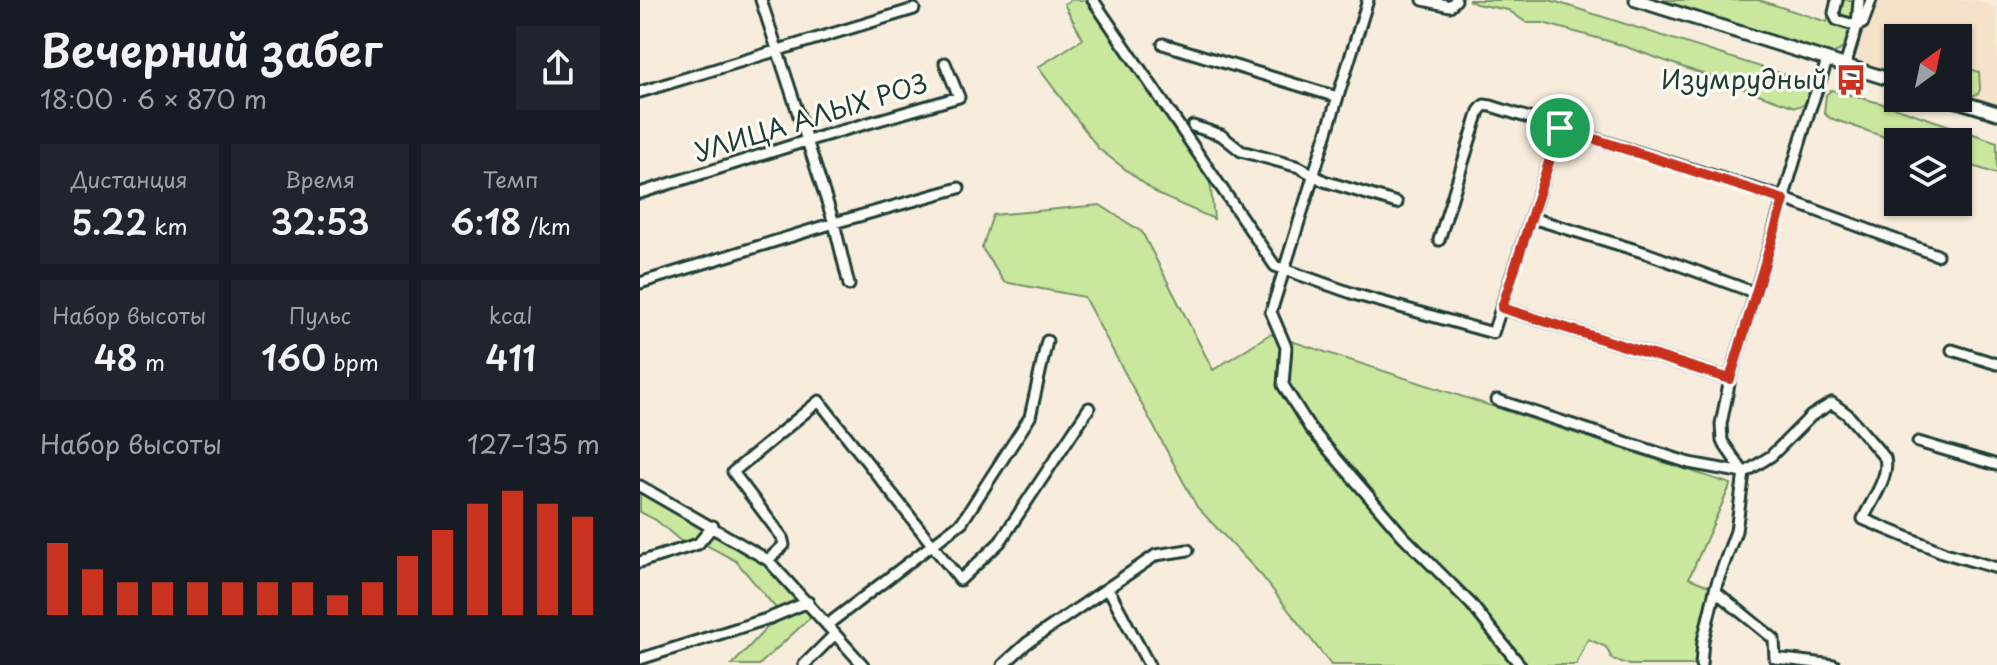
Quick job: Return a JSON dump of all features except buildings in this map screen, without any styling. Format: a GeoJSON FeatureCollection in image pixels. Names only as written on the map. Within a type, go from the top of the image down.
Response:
{"type":"FeatureCollection","features":[{"type":"Feature","properties":{"kind":"main road"},"geometry":{"type":"LineString","coordinates":[[1636,0],[1884,78]]}},
{"type":"Feature","properties":{"kind":"main road"},"geometry":{"type":"LineString","coordinates":[[1972,105],[1997,113]]}},
{"type":"Feature","properties":{"kind":"street"},"geometry":{"type":"LineString","coordinates":[[761,0],[834,223],[849,285]]}},
{"type":"Feature","properties":{"kind":"street"},"geometry":{"type":"LineString","coordinates":[[1093,0],[1275,266],[1357,295],[1493,333],[1560,128]]}},
{"type":"Feature","properties":{"kind":"street"},"geometry":{"type":"LineString","coordinates":[[1368,0],[1271,312],[1286,347],[1283,385],[1310,428],[1403,536],[1471,604],[1520,665]]}},
{"type":"Feature","properties":{"kind":"street"},"geometry":{"type":"LineString","coordinates":[[1423,0],[1445,6],[1456,0]]}},
{"type":"Feature","properties":{"kind":"street"},"geometry":{"type":"LineString","coordinates":[[1837,0],[1834,13],[1837,20],[1857,26],[1863,23],[1871,0]]}},
{"type":"Feature","properties":{"kind":"street"},"geometry":{"type":"LineString","coordinates":[[1845,66],[1857,26],[1859,0]]}},
{"type":"Feature","properties":{"kind":"street"},"geometry":{"type":"LineString","coordinates":[[640,92],[914,9]]}},
{"type":"Feature","properties":{"kind":"street"},"geometry":{"type":"LineString","coordinates":[[1163,44],[1337,97]]}},
{"type":"Feature","properties":{"kind":"street"},"geometry":{"type":"LineString","coordinates":[[1701,665],[1703,641],[1715,591],[1736,531],[1744,473],[1722,441],[1721,424],[1730,379],[1827,61]]}},
{"type":"Feature","properties":{"kind":"street","name":"УЛИЦА АЛЫХ РОЗ"},"geometry":{"type":"LineString","coordinates":[[640,193],[959,97],[945,63]]}},
{"type":"Feature","properties":{"kind":"street"},"geometry":{"type":"LineString","coordinates":[[1439,240],[1479,111],[1484,105],[1784,200],[1937,255]]}},
{"type":"Feature","properties":{"kind":"street"},"geometry":{"type":"LineString","coordinates":[[1193,126],[1224,137],[1241,151],[1299,167],[1324,181],[1397,203]]}},
{"type":"Feature","properties":{"kind":"street"},"geometry":{"type":"LineString","coordinates":[[640,283],[959,188]]}},
{"type":"Feature","properties":{"kind":"street"},"geometry":{"type":"LineString","coordinates":[[1532,218],[1646,253],[1756,293]]}},
{"type":"Feature","properties":{"kind":"street"},"geometry":{"type":"LineString","coordinates":[[1502,308],[1730,379]]}},
{"type":"Feature","properties":{"kind":"street"},"geometry":{"type":"LineString","coordinates":[[827,625],[962,522],[1030,417],[1047,341]]}},
{"type":"Feature","properties":{"kind":"street"},"geometry":{"type":"LineString","coordinates":[[1952,350],[1997,364]]}},
{"type":"Feature","properties":{"kind":"street"},"geometry":{"type":"LineString","coordinates":[[1497,400],[1689,463],[1744,473],[1771,456],[1811,416],[1832,403],[1847,414],[1885,458],[1887,466],[1863,519],[1945,553],[1997,568]]}},
{"type":"Feature","properties":{"kind":"street"},"geometry":{"type":"LineString","coordinates":[[768,560],[784,545],[782,537],[733,472],[734,468],[819,401],[960,580],[1000,542],[1089,408]]}},
{"type":"Feature","properties":{"kind":"street"},"geometry":{"type":"LineString","coordinates":[[1918,442],[1997,465]]}},
{"type":"Feature","properties":{"kind":"street"},"geometry":{"type":"LineString","coordinates":[[640,486],[768,560],[863,665]]}},
{"type":"Feature","properties":{"kind":"street"},"geometry":{"type":"LineString","coordinates":[[640,562],[698,544],[713,526]]}},
{"type":"Feature","properties":{"kind":"street"},"geometry":{"type":"LineString","coordinates":[[1003,665],[1027,643],[1156,555],[1188,550]]}},
{"type":"Feature","properties":{"kind":"street"},"geometry":{"type":"LineString","coordinates":[[1108,588],[1149,665]]}},
{"type":"Feature","properties":{"kind":"street"},"geometry":{"type":"LineString","coordinates":[[1715,591],[1774,639],[1773,662],[1834,665]]}},
{"type":"Feature","properties":{"kind":"street"},"geometry":{"type":"LineString","coordinates":[[640,659],[770,618],[808,602]]}},
{"type":"Feature","properties":{"kind":"street"},"geometry":{"type":"LineString","coordinates":[[804,665],[835,634]]}},
{"type":"Feature","properties":{"kind":"shaded area"},"geometry":{"type":"Polygon","coordinates":[[[1873,0],[1975,0],[1997,7],[1997,104],[1993,106],[1972,99],[1972,24],[1884,24],[1884,71],[1860,63],[1857,47],[1873,0]]]}},
{"type":"Feature","properties":{"kind":"green space"},"geometry":{"type":"Polygon","coordinates":[[[1071,0],[1089,0],[1210,181],[1214,219],[1159,195],[1099,149],[1038,67],[1083,39],[1064,4],[1071,0]]]}},
{"type":"Feature","properties":{"kind":"green space"},"geometry":{"type":"Polygon","coordinates":[[[1468,0],[1550,0],[1808,82],[1811,90],[1804,105],[1795,107],[1615,43],[1543,23],[1527,23],[1508,10],[1468,0]]]}},
{"type":"Feature","properties":{"kind":"green space"},"geometry":{"type":"Polygon","coordinates":[[[1662,0],[1759,0],[1827,22],[1833,0],[1856,0],[1848,40],[1844,47],[1830,54],[1662,0]]]}},
{"type":"Feature","properties":{"kind":"green space"},"geometry":{"type":"Polygon","coordinates":[[[1972,70],[1979,72],[1978,94],[1972,96],[1972,70]]]}},
{"type":"Feature","properties":{"kind":"green space"},"geometry":{"type":"Polygon","coordinates":[[[1831,90],[1884,104],[1884,112],[1909,112],[1956,128],[1884,128],[1884,137],[1830,118],[1824,113],[1826,95],[1831,90]]]}},
{"type":"Feature","properties":{"kind":"green space"},"geometry":{"type":"Polygon","coordinates":[[[1972,134],[1997,142],[1997,174],[1972,166],[1972,134]]]}},
{"type":"Feature","properties":{"kind":"green space"},"geometry":{"type":"Polygon","coordinates":[[[1100,205],[1142,232],[1213,370],[1270,334],[1731,484],[1689,578],[1711,587],[1699,665],[1630,665],[1612,659],[1606,647],[1588,639],[1576,665],[1331,665],[1262,576],[1197,507],[1084,297],[1004,282],[982,248],[993,215],[1100,205]]]}},
{"type":"Feature","properties":{"kind":"green space"},"geometry":{"type":"Polygon","coordinates":[[[640,490],[705,527],[705,531],[696,541],[684,544],[656,520],[640,512],[640,490]]]}},
{"type":"Feature","properties":{"kind":"green space"},"geometry":{"type":"Polygon","coordinates":[[[718,533],[765,563],[800,599],[799,603],[779,612],[736,561],[706,545],[713,534],[718,533]]]}},
{"type":"Feature","properties":{"kind":"green space"},"geometry":{"type":"Polygon","coordinates":[[[805,609],[813,615],[759,665],[732,665],[774,620],[805,609]]]}},
{"type":"Feature","properties":{"kind":"place","name":"Изумрудный"},"geometry":{"type":"Point","coordinates":[1851,80]}},
{"type":"Feature","properties":{"kind":"route"},"geometry":{"type":"LineString","coordinates":[[1560,128],[1784,200],[1730,379],[1502,308],[1560,128]]}}]}
